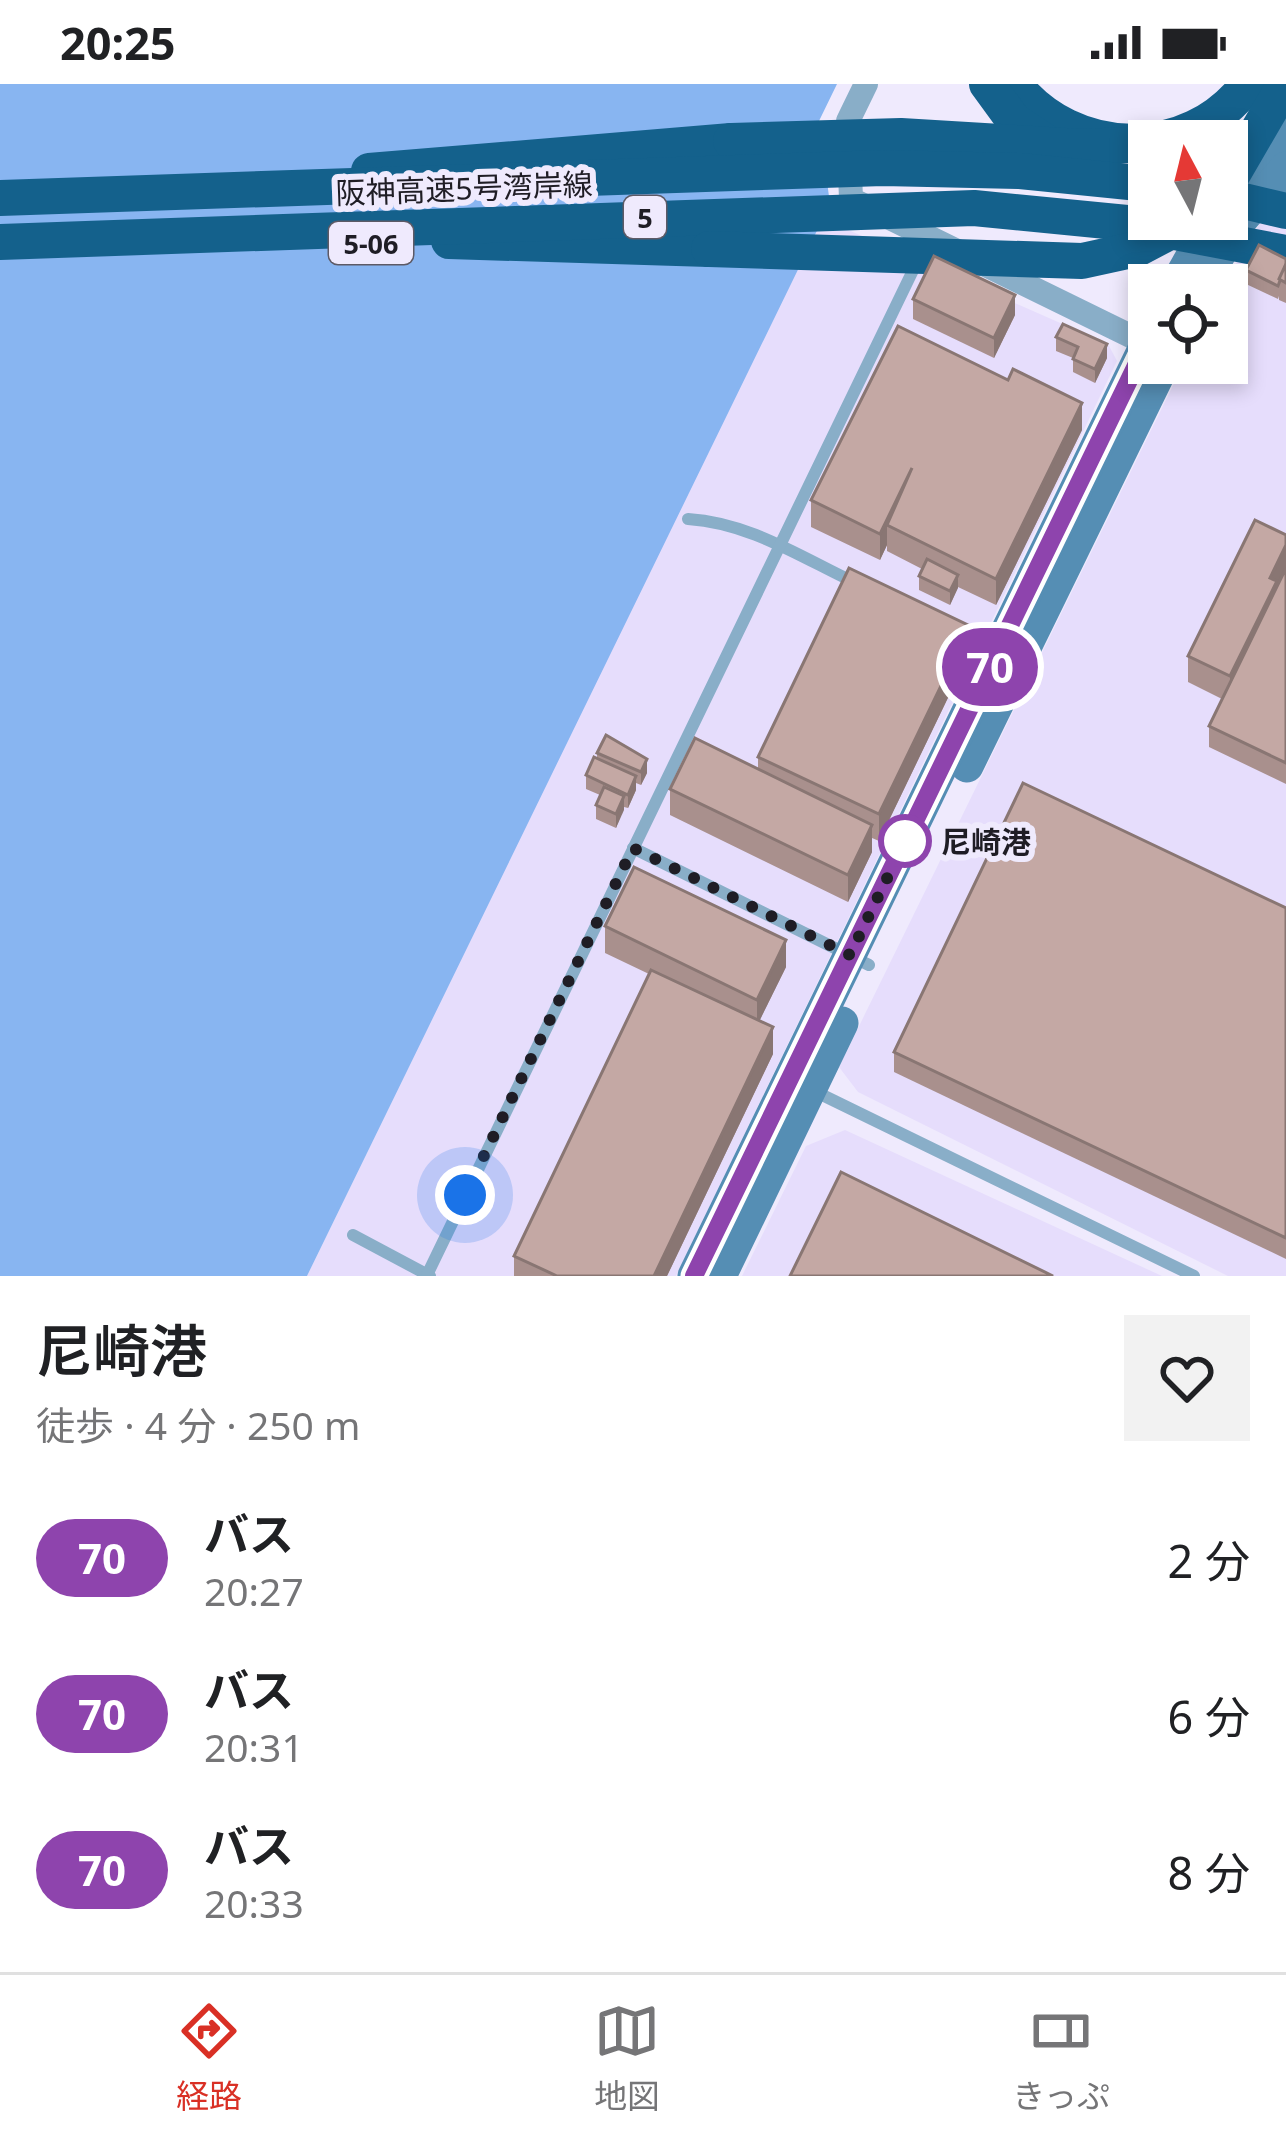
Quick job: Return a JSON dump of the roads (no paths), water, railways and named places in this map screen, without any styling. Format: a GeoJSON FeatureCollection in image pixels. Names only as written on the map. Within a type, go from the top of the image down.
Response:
{"type":"FeatureCollection","features":[{"type":"Feature","properties":{"kind":"highway"},"geometry":{"type":"LineString","coordinates":[[987,84],[1014,121],[1054,148],[1096,161],[1128,161]]}},
{"type":"Feature","properties":{"kind":"highway"},"geometry":{"type":"LineString","coordinates":[[1014,84],[1053,122],[1088,139],[1128,143]]}},
{"type":"Feature","properties":{"kind":"highway"},"geometry":{"type":"LineString","coordinates":[[1218,120],[1249,84]]}},
{"type":"Feature","properties":{"kind":"highway"},"geometry":{"type":"LineString","coordinates":[[1210,120],[1249,84]]}},
{"type":"Feature","properties":{"kind":"highway"},"geometry":{"type":"LineString","coordinates":[[1244,120],[1282,84]]}},
{"type":"Feature","properties":{"kind":"highway"},"geometry":{"type":"LineString","coordinates":[[1248,146],[1282,84]]}},
{"type":"Feature","properties":{"kind":"highway"},"geometry":{"type":"LineString","coordinates":[[217,189],[661,144],[879,136],[1082,147],[1128,145]]}},
{"type":"Feature","properties":{"kind":"highway","name":"阪神高速5号湾岸線"},"geometry":{"type":"LineString","coordinates":[[0,198],[884,168],[1020,171],[1128,182]]}},
{"type":"Feature","properties":{"kind":"highway"},"geometry":{"type":"LineString","coordinates":[[1248,203],[1286,211]]}},
{"type":"Feature","properties":{"kind":"highway","name":"阪神高速5号湾岸線"},"geometry":{"type":"LineString","coordinates":[[17,241],[954,208],[1127,223],[1286,253]]}},
{"type":"Feature","properties":{"kind":"highway","name":"5-06"},"geometry":{"type":"LineString","coordinates":[[17,241],[173,248],[455,241],[905,252],[1046,262],[1136,249],[1152,240]]}},
{"type":"Feature","properties":{"kind":"street"},"geometry":{"type":"LineString","coordinates":[[866,84],[848,121],[851,199],[1128,336]]}},
{"type":"Feature","properties":{"kind":"street"},"geometry":{"type":"LineString","coordinates":[[928,240],[1003,84]]}},
{"type":"Feature","properties":{"kind":"street"},"geometry":{"type":"LineString","coordinates":[[1248,176],[1286,133]]}},
{"type":"Feature","properties":{"kind":"street"},"geometry":{"type":"LineString","coordinates":[[1214,264],[1234,228],[1286,168]]}},
{"type":"Feature","properties":{"kind":"street"},"geometry":{"type":"LineString","coordinates":[[720,1276],[811,1089],[860,960],[999,649],[1134,384]]}},
{"type":"Feature","properties":{"kind":"street"},"geometry":{"type":"LineString","coordinates":[[694,1276],[860,960]]}},
{"type":"Feature","properties":{"kind":"lane"},"geometry":{"type":"LineString","coordinates":[[353,1235],[428,1275],[928,240]]}},
{"type":"Feature","properties":{"kind":"lane"},"geometry":{"type":"LineString","coordinates":[[688,519],[725,521],[878,593]]}},
{"type":"Feature","properties":{"kind":"lane"},"geometry":{"type":"LineString","coordinates":[[633,848],[860,960]]}},
{"type":"Feature","properties":{"kind":"lane"},"geometry":{"type":"LineString","coordinates":[[811,1089],[1194,1276]]}},
{"type":"Feature","properties":{"kind":"water"},"geometry":{"type":"Polygon","coordinates":[[[0,84],[837,84],[819,121],[830,204],[307,1276],[0,1276],[0,84]]]}},
{"type":"Feature","properties":{"kind":"place","name":"尼崎港"},"geometry":{"type":"Point","coordinates":[905,841]}}]}
